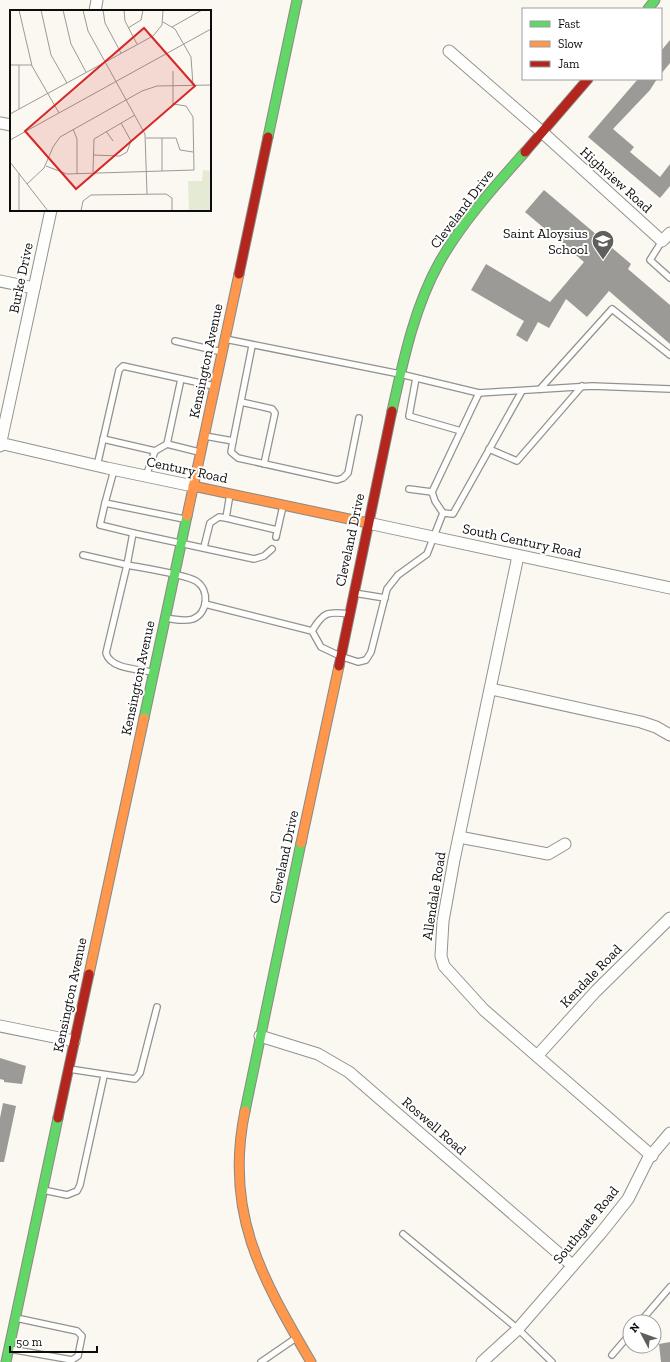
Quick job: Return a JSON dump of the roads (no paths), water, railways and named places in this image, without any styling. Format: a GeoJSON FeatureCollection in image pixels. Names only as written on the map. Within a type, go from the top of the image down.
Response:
{"type":"FeatureCollection","features":[{"type":"Feature","properties":{"kind":"street"},"geometry":{"type":"LineString","coordinates":[[95,10],[97,0]]}},
{"type":"Feature","properties":{"kind":"street","name":"Kensington Avenue"},"geometry":{"type":"LineString","coordinates":[[6,1362],[297,0]]}},
{"type":"Feature","properties":{"kind":"street","name":"Highview Road"},"geometry":{"type":"LineString","coordinates":[[449,51],[542,132],[662,241]]}},
{"type":"Feature","properties":{"kind":"street","name":"Cleveland Drive"},"geometry":{"type":"LineString","coordinates":[[311,1362],[296,1338],[259,1269],[249,1242],[242,1211],[238,1166],[240,1136],[400,374],[420,304],[438,264],[452,241],[480,203],[587,80]]}},
{"type":"Feature","properties":{"kind":"street"},"geometry":{"type":"LineString","coordinates":[[0,123],[10,125]]}},
{"type":"Feature","properties":{"kind":"street","name":"Burke Drive"},"geometry":{"type":"LineString","coordinates":[[0,444],[51,211]]}},
{"type":"Feature","properties":{"kind":"street"},"geometry":{"type":"LineString","coordinates":[[662,241],[670,232]]}},
{"type":"Feature","properties":{"kind":"street"},"geometry":{"type":"LineString","coordinates":[[0,281],[34,288]]}},
{"type":"Feature","properties":{"kind":"street","name":"Century Road"},"geometry":{"type":"LineString","coordinates":[[0,444],[114,470],[368,523]]}},
{"type":"Feature","properties":{"kind":"street","name":"South Century Road"},"geometry":{"type":"LineString","coordinates":[[368,523],[670,588]]}},
{"type":"Feature","properties":{"kind":"street","name":"Allendale Road"},"geometry":{"type":"LineString","coordinates":[[518,556],[459,837],[443,921],[440,944],[444,966],[484,1010],[652,1156]]}},
{"type":"Feature","properties":{"kind":"street"},"geometry":{"type":"LineString","coordinates":[[491,689],[641,722],[656,727],[670,735]]}},
{"type":"Feature","properties":{"kind":"street"},"geometry":{"type":"LineString","coordinates":[[459,837],[548,854],[565,844]]}},
{"type":"Feature","properties":{"kind":"street","name":"Kendale Road"},"geometry":{"type":"LineString","coordinates":[[537,1056],[596,991],[670,918]]}},
{"type":"Feature","properties":{"kind":"street"},"geometry":{"type":"LineString","coordinates":[[0,1026],[74,1041]]}},
{"type":"Feature","properties":{"kind":"street","name":"Roswell Road"},"geometry":{"type":"LineString","coordinates":[[260,1036],[318,1054],[349,1072],[572,1265]]}},
{"type":"Feature","properties":{"kind":"street","name":"Southgate Road"},"geometry":{"type":"LineString","coordinates":[[482,1362],[518,1329],[628,1199],[652,1156],[670,1133]]}},
{"type":"Feature","properties":{"kind":"lane"},"geometry":{"type":"LineString","coordinates":[[662,241],[650,260],[670,278]]}},
{"type":"Feature","properties":{"kind":"lane"},"geometry":{"type":"LineString","coordinates":[[540,389],[612,309],[670,355]]}},
{"type":"Feature","properties":{"kind":"lane"},"geometry":{"type":"LineString","coordinates":[[225,339],[252,346],[400,374],[479,394],[582,386],[670,389]]}},
{"type":"Feature","properties":{"kind":"lane"},"geometry":{"type":"LineString","coordinates":[[176,341],[222,352]]}},
{"type":"Feature","properties":{"kind":"lane"},"geometry":{"type":"LineString","coordinates":[[252,346],[231,452],[238,458],[337,480],[343,478],[348,472],[359,418]]}},
{"type":"Feature","properties":{"kind":"lane"},"geometry":{"type":"LineString","coordinates":[[97,466],[119,370],[123,366],[214,386]]}},
{"type":"Feature","properties":{"kind":"lane"},"geometry":{"type":"LineString","coordinates":[[416,378],[409,416],[461,431]]}},
{"type":"Feature","properties":{"kind":"lane"},"geometry":{"type":"LineString","coordinates":[[167,444],[181,379]]}},
{"type":"Feature","properties":{"kind":"lane"},"geometry":{"type":"LineString","coordinates":[[489,450],[517,461],[582,386]]}},
{"type":"Feature","properties":{"kind":"lane"},"geometry":{"type":"LineString","coordinates":[[443,513],[453,514],[522,391]]}},
{"type":"Feature","properties":{"kind":"lane"},"geometry":{"type":"LineString","coordinates":[[443,513],[435,501],[432,492],[479,394]]}},
{"type":"Feature","properties":{"kind":"lane"},"geometry":{"type":"LineString","coordinates":[[241,402],[272,409],[275,413],[264,464]]}},
{"type":"Feature","properties":{"kind":"lane"},"geometry":{"type":"LineString","coordinates":[[204,436],[233,441]]}},
{"type":"Feature","properties":{"kind":"lane"},"geometry":{"type":"LineString","coordinates":[[103,439],[155,451]]}},
{"type":"Feature","properties":{"kind":"lane"},"geometry":{"type":"LineString","coordinates":[[146,476],[155,451],[167,444],[200,452]]}},
{"type":"Feature","properties":{"kind":"lane"},"geometry":{"type":"LineString","coordinates":[[114,470],[100,525],[254,559],[264,556],[272,549]]}},
{"type":"Feature","properties":{"kind":"lane"},"geometry":{"type":"LineString","coordinates":[[409,489],[432,492]]}},
{"type":"Feature","properties":{"kind":"lane"},"geometry":{"type":"LineString","coordinates":[[226,518],[230,494]]}},
{"type":"Feature","properties":{"kind":"lane"},"geometry":{"type":"LineString","coordinates":[[105,503],[186,519]]}},
{"type":"Feature","properties":{"kind":"lane"},"geometry":{"type":"LineString","coordinates":[[276,537],[283,506]]}},
{"type":"Feature","properties":{"kind":"lane"},"geometry":{"type":"LineString","coordinates":[[205,604],[312,631],[321,647],[340,656],[358,662],[366,660],[371,652],[387,589],[398,575],[427,554],[443,513]]}},
{"type":"Feature","properties":{"kind":"lane"},"geometry":{"type":"LineString","coordinates":[[204,547],[210,523],[219,518],[226,518],[278,530]]}},
{"type":"Feature","properties":{"kind":"lane"},"geometry":{"type":"LineString","coordinates":[[133,533],[106,653],[107,659],[113,663],[153,672]]}},
{"type":"Feature","properties":{"kind":"lane"},"geometry":{"type":"LineString","coordinates":[[83,555],[191,579],[199,584],[204,592],[205,604],[201,612],[192,619],[182,620],[165,618]]}},
{"type":"Feature","properties":{"kind":"lane"},"geometry":{"type":"LineString","coordinates":[[354,593],[385,598]]}},
{"type":"Feature","properties":{"kind":"lane"},"geometry":{"type":"LineString","coordinates":[[312,631],[318,621],[325,614],[331,612],[349,614]]}},
{"type":"Feature","properties":{"kind":"lane"},"geometry":{"type":"LineString","coordinates":[[68,1069],[130,1079],[138,1076],[157,1007]]}},
{"type":"Feature","properties":{"kind":"lane"},"geometry":{"type":"LineString","coordinates":[[43,1190],[66,1195],[77,1191],[80,1185],[104,1076]]}},
{"type":"Feature","properties":{"kind":"lane"},"geometry":{"type":"LineString","coordinates":[[403,1234],[518,1329],[552,1362]]}},
{"type":"Feature","properties":{"kind":"lane"},"geometry":{"type":"LineString","coordinates":[[647,1314],[670,1287]]}},
{"type":"Feature","properties":{"kind":"lane"},"geometry":{"type":"LineString","coordinates":[[9,1349],[72,1360],[78,1356],[82,1336],[77,1331],[16,1318]]}},
{"type":"Feature","properties":{"kind":"lane"},"geometry":{"type":"LineString","coordinates":[[261,1362],[296,1338]]}},
{"type":"Feature","properties":{"kind":"lane"},"geometry":{"type":"LineString","coordinates":[[612,1355],[622,1343]]}},
{"type":"Feature","properties":{"kind":"place","name":"Saint Aloysius School"},"geometry":{"type":"Point","coordinates":[603,260]}}]}
